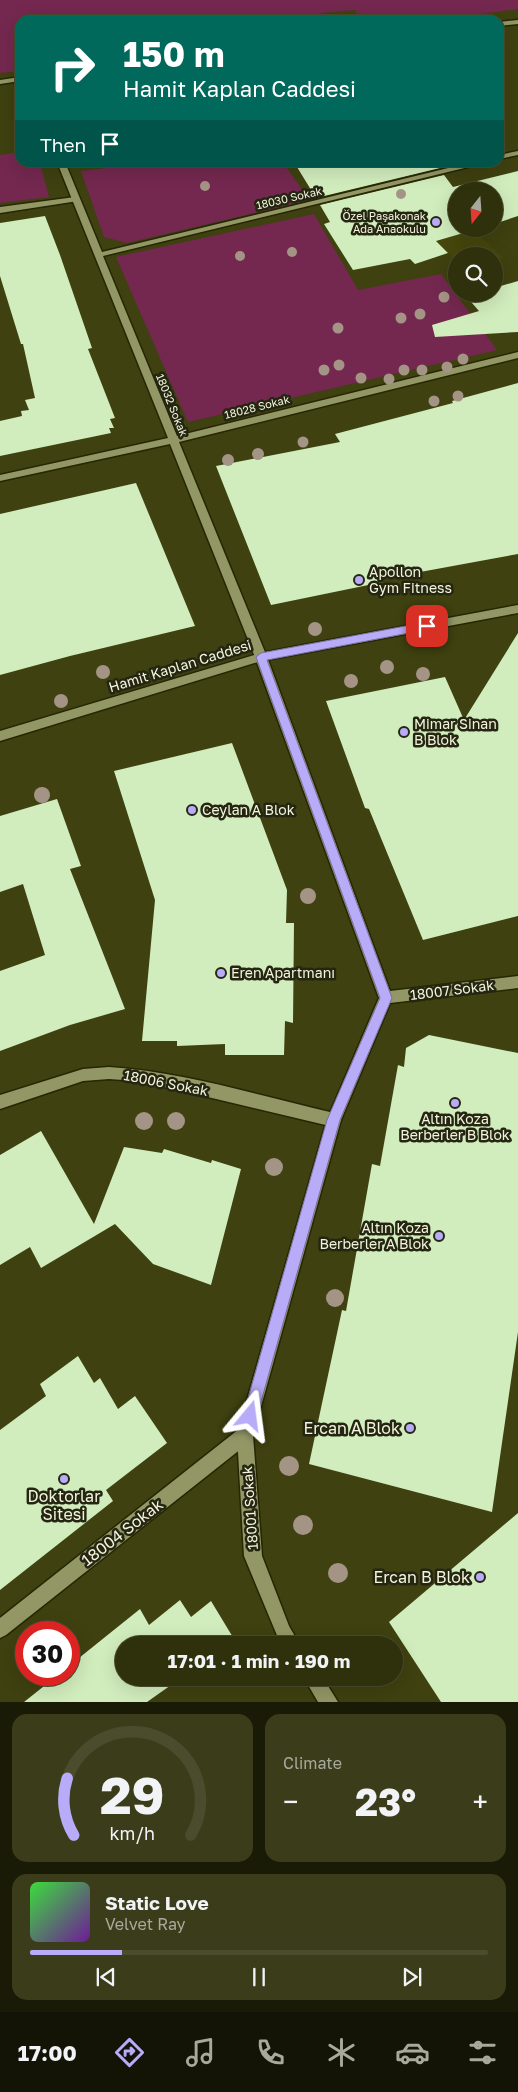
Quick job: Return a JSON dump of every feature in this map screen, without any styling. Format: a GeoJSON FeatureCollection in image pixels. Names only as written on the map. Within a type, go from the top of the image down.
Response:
{"type":"FeatureCollection","features":[{"type":"Feature","properties":{"kind":"street"},"geometry":{"type":"LineString","coordinates":[[504,24],[517,23]]}},
{"type":"Feature","properties":{"kind":"street"},"geometry":{"type":"LineString","coordinates":[[0,82],[15,80]]}},
{"type":"Feature","properties":{"kind":"street"},"geometry":{"type":"LineString","coordinates":[[504,156],[518,152]]}},
{"type":"Feature","properties":{"kind":"street","name":"18032 Sokak"},"geometry":{"type":"LineString","coordinates":[[63,167],[261,657]]}},
{"type":"Feature","properties":{"kind":"street","name":"18030 Sokak"},"geometry":{"type":"LineString","coordinates":[[98,255],[464,167]]}},
{"type":"Feature","properties":{"kind":"street"},"geometry":{"type":"LineString","coordinates":[[0,210],[75,199]]}},
{"type":"Feature","properties":{"kind":"street","name":"18028 Sokak"},"geometry":{"type":"LineString","coordinates":[[0,478],[173,440],[518,356]]}},
{"type":"Feature","properties":{"kind":"street","name":"Hamit Kaplan Caddesi"},"geometry":{"type":"LineString","coordinates":[[0,736],[261,657],[518,609]]}},
{"type":"Feature","properties":{"kind":"street"},"geometry":{"type":"LineString","coordinates":[[261,657],[386,998]]}},
{"type":"Feature","properties":{"kind":"street","name":"18007 Sokak"},"geometry":{"type":"LineString","coordinates":[[386,998],[518,982]]}},
{"type":"Feature","properties":{"kind":"street","name":"18001 Sokak"},"geometry":{"type":"LineString","coordinates":[[285,1636],[253,1556],[245,1435],[334,1120],[386,998]]}},
{"type":"Feature","properties":{"kind":"street","name":"18006 Sokak"},"geometry":{"type":"LineString","coordinates":[[0,1102],[83,1075],[108,1073],[136,1075],[191,1086],[334,1120]]}},
{"type":"Feature","properties":{"kind":"street","name":"18004 Sokak"},"geometry":{"type":"LineString","coordinates":[[0,1629],[245,1435]]}},
{"type":"Feature","properties":{"kind":"street"},"geometry":{"type":"LineString","coordinates":[[318,1686],[329,1702]]}},
{"type":"Feature","properties":{"kind":"shaded area"},"geometry":{"type":"Polygon","coordinates":[[[0,0],[518,0],[518,9],[473,15],[358,15],[355,10],[321,13],[321,15],[15,15],[15,72],[0,73],[0,0]]]}},
{"type":"Feature","properties":{"kind":"shaded area"},"geometry":{"type":"Polygon","coordinates":[[[15,153],[15,167],[41,167],[49,197],[0,203],[0,155],[15,153]]]}},
{"type":"Feature","properties":{"kind":"shaded area"},"geometry":{"type":"Polygon","coordinates":[[[114,167],[286,167],[310,200],[127,243],[104,237],[81,171],[114,167]]]}},
{"type":"Feature","properties":{"kind":"shaded area","name":"Özel Paşakonak Ada Anaokulu"},"geometry":{"type":"Polygon","coordinates":[[[429,190],[448,207],[448,238],[482,238],[492,247],[448,247],[448,252],[398,205],[429,190]]]}},
{"type":"Feature","properties":{"kind":"shaded area"},"geometry":{"type":"Polygon","coordinates":[[[314,214],[358,290],[441,274],[448,284],[448,302],[462,302],[497,350],[188,422],[116,257],[314,214]]]}},
{"type":"Feature","properties":{"kind":"building"},"geometry":{"type":"Polygon","coordinates":[[[297,167],[440,168],[316,198],[297,167]]]}},
{"type":"Feature","properties":{"kind":"building"},"geometry":{"type":"Polygon","coordinates":[[[518,171],[518,216],[503,221],[503,182],[473,182],[518,171]]]}},
{"type":"Feature","properties":{"kind":"building"},"geometry":{"type":"Polygon","coordinates":[[[444,175],[449,182],[448,237],[436,241],[448,253],[415,264],[410,259],[353,270],[324,224],[330,222],[320,205],[444,175]]]}},
{"type":"Feature","properties":{"kind":"building"},"geometry":{"type":"Polygon","coordinates":[[[45,216],[92,348],[88,349],[115,418],[110,419],[114,428],[109,428],[111,433],[0,456],[0,421],[22,416],[21,411],[29,410],[25,400],[35,398],[23,344],[21,344],[0,276],[0,223],[45,216]]]}},
{"type":"Feature","properties":{"kind":"building"},"geometry":{"type":"Polygon","coordinates":[[[518,281],[518,332],[435,337],[432,325],[479,311],[471,302],[503,302],[503,285],[518,281]]]}},
{"type":"Feature","properties":{"kind":"building"},"geometry":{"type":"Polygon","coordinates":[[[518,383],[518,554],[382,579],[383,582],[271,605],[216,466],[340,442],[335,434],[453,403],[452,401],[518,383]]]}},
{"type":"Feature","properties":{"kind":"building"},"geometry":{"type":"Polygon","coordinates":[[[136,483],[195,626],[0,675],[0,514],[136,483]]]}},
{"type":"Feature","properties":{"kind":"building"},"geometry":{"type":"Polygon","coordinates":[[[518,633],[518,916],[423,940],[369,809],[365,808],[326,701],[445,677],[464,720],[518,633]]]}},
{"type":"Feature","properties":{"kind":"building"},"geometry":{"type":"Polygon","coordinates":[[[232,743],[287,890],[286,923],[294,923],[293,1023],[285,1021],[284,1055],[225,1055],[225,1044],[177,1046],[177,1041],[142,1041],[155,900],[114,771],[232,743]]]}},
{"type":"Feature","properties":{"kind":"building"},"geometry":{"type":"Polygon","coordinates":[[[57,799],[81,866],[70,869],[125,1009],[70,1025],[0,1051],[0,971],[45,955],[23,884],[0,892],[0,816],[57,799]]]}},
{"type":"Feature","properties":{"kind":"building"},"geometry":{"type":"Polygon","coordinates":[[[429,1035],[518,1053],[518,1332],[492,1512],[309,1464],[342,1310],[346,1311],[372,1164],[380,1166],[398,1065],[404,1067],[406,1048],[429,1035]]]}},
{"type":"Feature","properties":{"kind":"building"},"geometry":{"type":"Polygon","coordinates":[[[41,1131],[94,1224],[124,1147],[162,1153],[164,1149],[211,1163],[212,1160],[241,1169],[211,1285],[153,1264],[115,1224],[41,1268],[30,1247],[0,1265],[0,1155],[41,1131]]]}},
{"type":"Feature","properties":{"kind":"building","name":"Doktorlar Sitesi"},"geometry":{"type":"Polygon","coordinates":[[[78,1356],[94,1383],[100,1378],[118,1409],[135,1396],[167,1443],[106,1490],[113,1501],[0,1590],[0,1430],[46,1396],[40,1384],[78,1356]]]}},
{"type":"Feature","properties":{"kind":"building","name":"Ercan B Blok"},"geometry":{"type":"Polygon","coordinates":[[[518,1513],[518,1702],[441,1702],[403,1644],[403,1636],[398,1636],[389,1622],[518,1513]]]}},
{"type":"Feature","properties":{"kind":"building"},"geometry":{"type":"Polygon","coordinates":[[[180,1600],[191,1617],[211,1601],[232,1636],[115,1636],[115,1686],[170,1686],[147,1702],[24,1702],[44,1686],[80,1686],[80,1657],[140,1609],[149,1625],[180,1600]]]}},
{"type":"Feature","properties":{"kind":"place","name":"Özel Paşakonak Ada Anaokulu"},"geometry":{"type":"Point","coordinates":[436,222]}},
{"type":"Feature","properties":{"kind":"place","name":"Apollon Gym Fitness"},"geometry":{"type":"Point","coordinates":[359,580]}},
{"type":"Feature","properties":{"kind":"place","name":"Mimar Sinan B Blok"},"geometry":{"type":"Point","coordinates":[404,732]}},
{"type":"Feature","properties":{"kind":"place","name":"Ceylan A Blok"},"geometry":{"type":"Point","coordinates":[192,810]}},
{"type":"Feature","properties":{"kind":"place","name":"Eren Apartmanı"},"geometry":{"type":"Point","coordinates":[221,973]}},
{"type":"Feature","properties":{"kind":"place","name":"Altın Koza Berberler B Blok"},"geometry":{"type":"Point","coordinates":[455,1103]}},
{"type":"Feature","properties":{"kind":"place","name":"Altın Koza Berberler A Blok"},"geometry":{"type":"Point","coordinates":[439,1236]}},
{"type":"Feature","properties":{"kind":"place","name":"Ercan A Blok"},"geometry":{"type":"Point","coordinates":[410,1428]}},
{"type":"Feature","properties":{"kind":"place","name":"Doktorlar Sitesi"},"geometry":{"type":"Point","coordinates":[64,1479]}},
{"type":"Feature","properties":{"kind":"place","name":"Ercan B Blok"},"geometry":{"type":"Point","coordinates":[480,1577]}},
{"type":"Feature","properties":{"kind":"route"},"geometry":{"type":"LineString","coordinates":[[250,1416],[334,1120],[386,998],[261,657],[427,626]]}}]}
